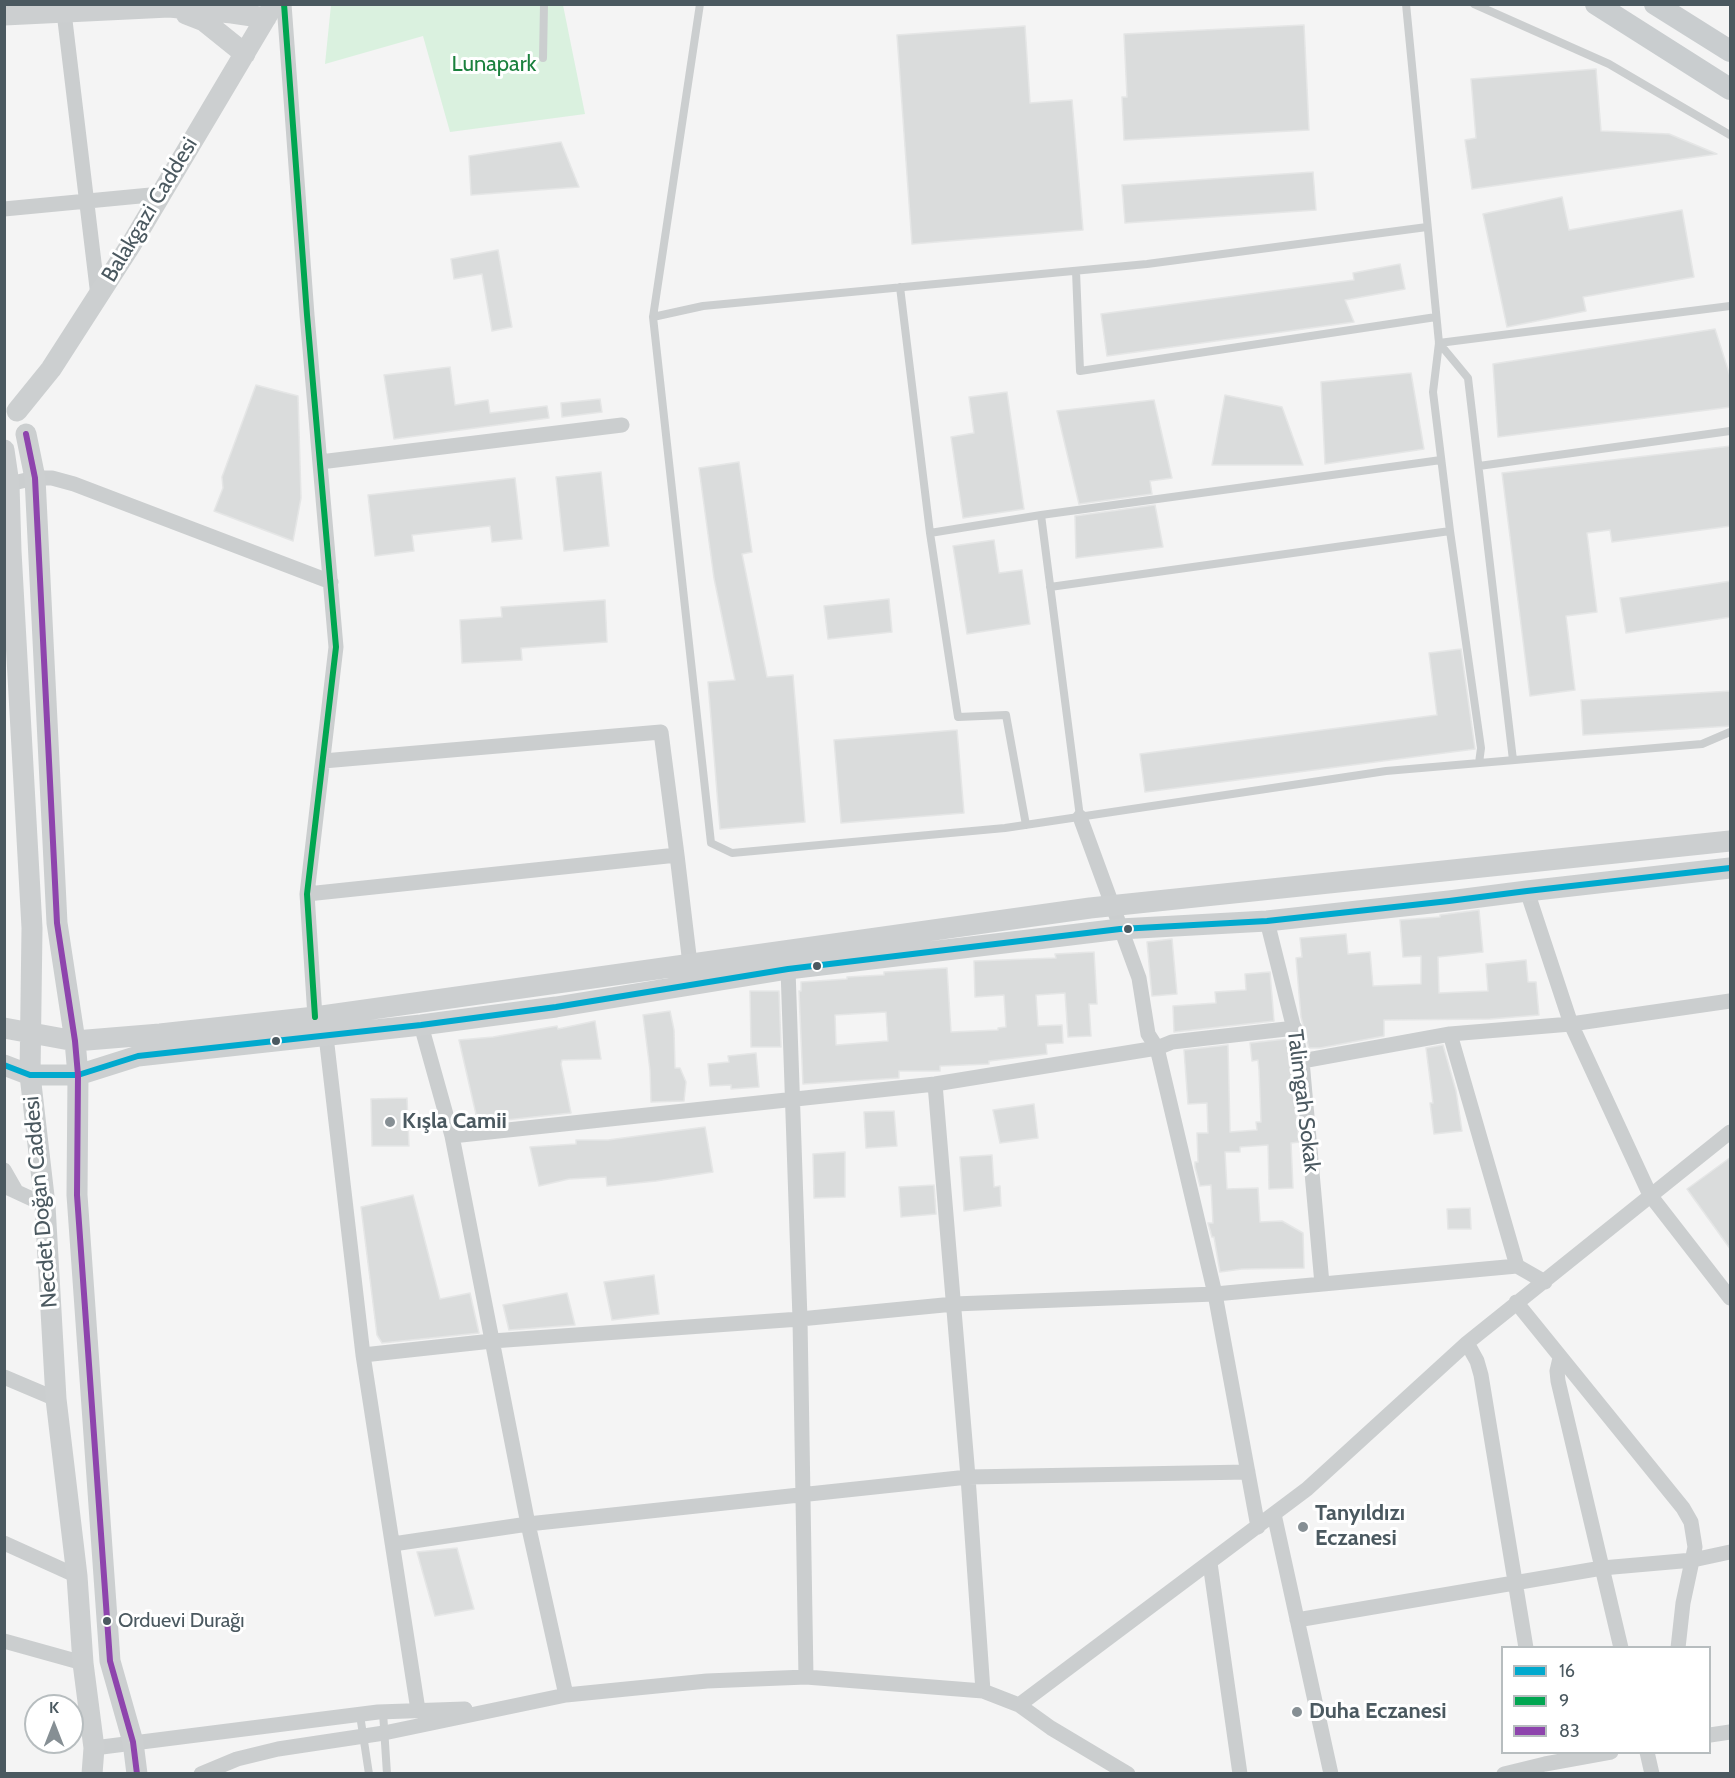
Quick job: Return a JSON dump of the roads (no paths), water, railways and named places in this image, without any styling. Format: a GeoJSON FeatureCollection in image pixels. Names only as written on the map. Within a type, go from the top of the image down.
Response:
{"type":"FeatureCollection","features":[{"type":"Feature","properties":{"kind":"main road"},"geometry":{"type":"LineString","coordinates":[[1596,4],[1731,89]]}},
{"type":"Feature","properties":{"kind":"main road"},"geometry":{"type":"LineString","coordinates":[[1655,4],[1731,51]]}},
{"type":"Feature","properties":{"kind":"main road"},"geometry":{"type":"LineString","coordinates":[[4,15],[63,8],[106,7],[270,11]]}},
{"type":"Feature","properties":{"kind":"main road"},"geometry":{"type":"LineString","coordinates":[[169,8],[204,21],[245,54]]}},
{"type":"Feature","properties":{"kind":"main road","name":"Balakgazi Caddesi"},"geometry":{"type":"LineString","coordinates":[[11,409],[51,369],[98,296],[270,11]]}},
{"type":"Feature","properties":{"kind":"main road"},"geometry":{"type":"LineString","coordinates":[[11,409],[26,421],[26,434],[35,478],[57,923],[78,1075],[77,1195],[110,1661],[133,1742],[137,1773]]}},
{"type":"Feature","properties":{"kind":"main road"},"geometry":{"type":"LineString","coordinates":[[4,448],[17,445],[26,434]]}},
{"type":"Feature","properties":{"kind":"main road","name":"Necdet Doğan Caddesi"},"geometry":{"type":"LineString","coordinates":[[4,448],[32,928],[30,1075],[45,1204],[56,1399],[94,1748],[92,1773]]}},
{"type":"Feature","properties":{"kind":"main road"},"geometry":{"type":"LineString","coordinates":[[4,1028],[75,1041],[315,1017],[1111,906],[1731,841]]}},
{"type":"Feature","properties":{"kind":"main road"},"geometry":{"type":"LineString","coordinates":[[4,1065],[30,1075],[78,1075],[138,1056],[420,1025],[556,1007],[788,969],[1119,929],[1267,921],[1731,868]]}},
{"type":"Feature","properties":{"kind":"street"},"geometry":{"type":"LineString","coordinates":[[284,4],[307,315],[336,647],[307,894],[315,1017]]}},
{"type":"Feature","properties":{"kind":"street"},"geometry":{"type":"LineString","coordinates":[[63,8],[98,296]]}},
{"type":"Feature","properties":{"kind":"street"},"geometry":{"type":"LineString","coordinates":[[4,209],[160,194]]}},
{"type":"Feature","properties":{"kind":"street"},"geometry":{"type":"LineString","coordinates":[[320,462],[622,425]]}},
{"type":"Feature","properties":{"kind":"street"},"geometry":{"type":"LineString","coordinates":[[7,488],[35,478],[52,478],[75,484],[331,582]]}},
{"type":"Feature","properties":{"kind":"street"},"geometry":{"type":"LineString","coordinates":[[323,761],[661,732],[690,964]]}},
{"type":"Feature","properties":{"kind":"street"},"geometry":{"type":"LineString","coordinates":[[1080,817],[1119,929],[1139,978],[1148,1034],[1156,1048],[1215,1294],[1258,1527]]}},
{"type":"Feature","properties":{"kind":"street"},"geometry":{"type":"LineString","coordinates":[[307,894],[677,855]]}},
{"type":"Feature","properties":{"kind":"street"},"geometry":{"type":"LineString","coordinates":[[1527,891],[1571,1024],[1650,1195],[1731,1298]]}},
{"type":"Feature","properties":{"kind":"street","name":"Talimgah Sokak"},"geometry":{"type":"LineString","coordinates":[[1267,921],[1302,1061],[1322,1284]]}},
{"type":"Feature","properties":{"kind":"street"},"geometry":{"type":"LineString","coordinates":[[788,969],[800,1319],[806,1677]]}},
{"type":"Feature","properties":{"kind":"street"},"geometry":{"type":"LineString","coordinates":[[1302,1061],[1450,1034],[1571,1024],[1731,1001]]}},
{"type":"Feature","properties":{"kind":"street"},"geometry":{"type":"LineString","coordinates":[[420,1025],[452,1136],[528,1524],[566,1695]]}},
{"type":"Feature","properties":{"kind":"street"},"geometry":{"type":"LineString","coordinates":[[452,1136],[935,1084],[1156,1048],[1172,1042],[1295,1028]]}},
{"type":"Feature","properties":{"kind":"street"},"geometry":{"type":"LineString","coordinates":[[1450,1034],[1517,1266]]}},
{"type":"Feature","properties":{"kind":"street"},"geometry":{"type":"LineString","coordinates":[[326,1036],[363,1355],[418,1710]]}},
{"type":"Feature","properties":{"kind":"street"},"geometry":{"type":"LineString","coordinates":[[935,1084],[968,1477],[983,1691]]}},
{"type":"Feature","properties":{"kind":"street"},"geometry":{"type":"LineString","coordinates":[[1019,1705],[1307,1489],[1467,1343],[1731,1132]]}},
{"type":"Feature","properties":{"kind":"street"},"geometry":{"type":"LineString","coordinates":[[4,1170],[10,1189],[45,1204]]}},
{"type":"Feature","properties":{"kind":"street"},"geometry":{"type":"LineString","coordinates":[[363,1355],[492,1341],[800,1319],[954,1304],[1215,1294],[1517,1266],[1545,1282]]}},
{"type":"Feature","properties":{"kind":"street"},"geometry":{"type":"LineString","coordinates":[[1516,1302],[1683,1508],[1691,1522],[1694,1533],[1694,1560],[1683,1603],[1678,1646]]}},
{"type":"Feature","properties":{"kind":"street"},"geometry":{"type":"LineString","coordinates":[[1467,1343],[1477,1361],[1481,1375],[1526,1646]]}},
{"type":"Feature","properties":{"kind":"street"},"geometry":{"type":"LineString","coordinates":[[1560,1358],[1557,1371],[1558,1382],[1621,1646]]}},
{"type":"Feature","properties":{"kind":"street"},"geometry":{"type":"LineString","coordinates":[[4,1377],[56,1399]]}},
{"type":"Feature","properties":{"kind":"street"},"geometry":{"type":"LineString","coordinates":[[393,1544],[528,1524],[968,1477],[1248,1472]]}},
{"type":"Feature","properties":{"kind":"street"},"geometry":{"type":"LineString","coordinates":[[1274,1514],[1331,1773]]}},
{"type":"Feature","properties":{"kind":"street"},"geometry":{"type":"LineString","coordinates":[[4,1543],[77,1576]]}},
{"type":"Feature","properties":{"kind":"street"},"geometry":{"type":"LineString","coordinates":[[1298,1620],[1602,1568],[1694,1560],[1731,1552]]}},
{"type":"Feature","properties":{"kind":"street"},"geometry":{"type":"LineString","coordinates":[[1210,1563],[1240,1773]]}},
{"type":"Feature","properties":{"kind":"street"},"geometry":{"type":"LineString","coordinates":[[4,1641],[83,1663]]}},
{"type":"Feature","properties":{"kind":"street"},"geometry":{"type":"LineString","coordinates":[[201,1773],[237,1759],[278,1749],[384,1733],[566,1695],[707,1681],[806,1677],[983,1691],[1019,1705],[1051,1728],[1128,1773]]}},
{"type":"Feature","properties":{"kind":"street"},"geometry":{"type":"LineString","coordinates":[[94,1748],[360,1714],[418,1710],[501,1709]]}},
{"type":"Feature","properties":{"kind":"street"},"geometry":{"type":"LineString","coordinates":[[1711,1735],[1731,1732]]}},
{"type":"Feature","properties":{"kind":"street"},"geometry":{"type":"LineString","coordinates":[[1504,1773],[1599,1754]]}},
{"type":"Feature","properties":{"kind":"street"},"geometry":{"type":"LineString","coordinates":[[1647,1754],[1652,1773]]}},
{"type":"Feature","properties":{"kind":"lane"},"geometry":{"type":"LineString","coordinates":[[543,57],[544,4]]}},
{"type":"Feature","properties":{"kind":"lane"},"geometry":{"type":"LineString","coordinates":[[700,4],[653,317],[711,843],[732,853],[1026,825],[1386,771],[1702,744],[1731,732]]}},
{"type":"Feature","properties":{"kind":"lane"},"geometry":{"type":"LineString","coordinates":[[1406,4],[1439,343],[1433,392],[1481,748],[1479,763]]}},
{"type":"Feature","properties":{"kind":"lane"},"geometry":{"type":"LineString","coordinates":[[1474,4],[1609,63],[1731,135]]}},
{"type":"Feature","properties":{"kind":"lane"},"geometry":{"type":"LineString","coordinates":[[653,317],[703,306],[1147,264],[1427,227]]}},
{"type":"Feature","properties":{"kind":"lane"},"geometry":{"type":"LineString","coordinates":[[1076,271],[1080,371],[1436,317]]}},
{"type":"Feature","properties":{"kind":"lane"},"geometry":{"type":"LineString","coordinates":[[900,287],[930,533],[958,717],[1006,715],[1026,825]]}},
{"type":"Feature","properties":{"kind":"lane"},"geometry":{"type":"LineString","coordinates":[[1439,343],[1731,306]]}},
{"type":"Feature","properties":{"kind":"lane"},"geometry":{"type":"LineString","coordinates":[[1439,343],[1468,378],[1513,760]]}},
{"type":"Feature","properties":{"kind":"lane"},"geometry":{"type":"LineString","coordinates":[[1479,466],[1731,431]]}},
{"type":"Feature","properties":{"kind":"lane"},"geometry":{"type":"LineString","coordinates":[[930,533],[1041,515],[1441,460]]}},
{"type":"Feature","properties":{"kind":"lane"},"geometry":{"type":"LineString","coordinates":[[1041,515],[1080,817]]}},
{"type":"Feature","properties":{"kind":"lane"},"geometry":{"type":"LineString","coordinates":[[1050,587],[1450,531]]}},
{"type":"Feature","properties":{"kind":"lane"},"geometry":{"type":"LineString","coordinates":[[383,1712],[387,1773]]}},
{"type":"Feature","properties":{"kind":"lane"},"geometry":{"type":"LineString","coordinates":[[360,1714],[369,1773]]}},
{"type":"Feature","properties":{"kind":"place","name":"Kışla Camii"},"geometry":{"type":"Point","coordinates":[390,1122]}},
{"type":"Feature","properties":{"kind":"place","name":"Tanyıldızı Eczanesi"},"geometry":{"type":"Point","coordinates":[1303,1527]}},
{"type":"Feature","properties":{"kind":"place","name":"Orduevi Durağı"},"geometry":{"type":"Point","coordinates":[107,1621]}},
{"type":"Feature","properties":{"kind":"place","name":"Duha Eczanesi"},"geometry":{"type":"Point","coordinates":[1297,1712]}},
{"type":"Feature","properties":{"kind":"park label","name":"Lunapark"},"geometry":{"type":"Point","coordinates":[494,65]}}]}
